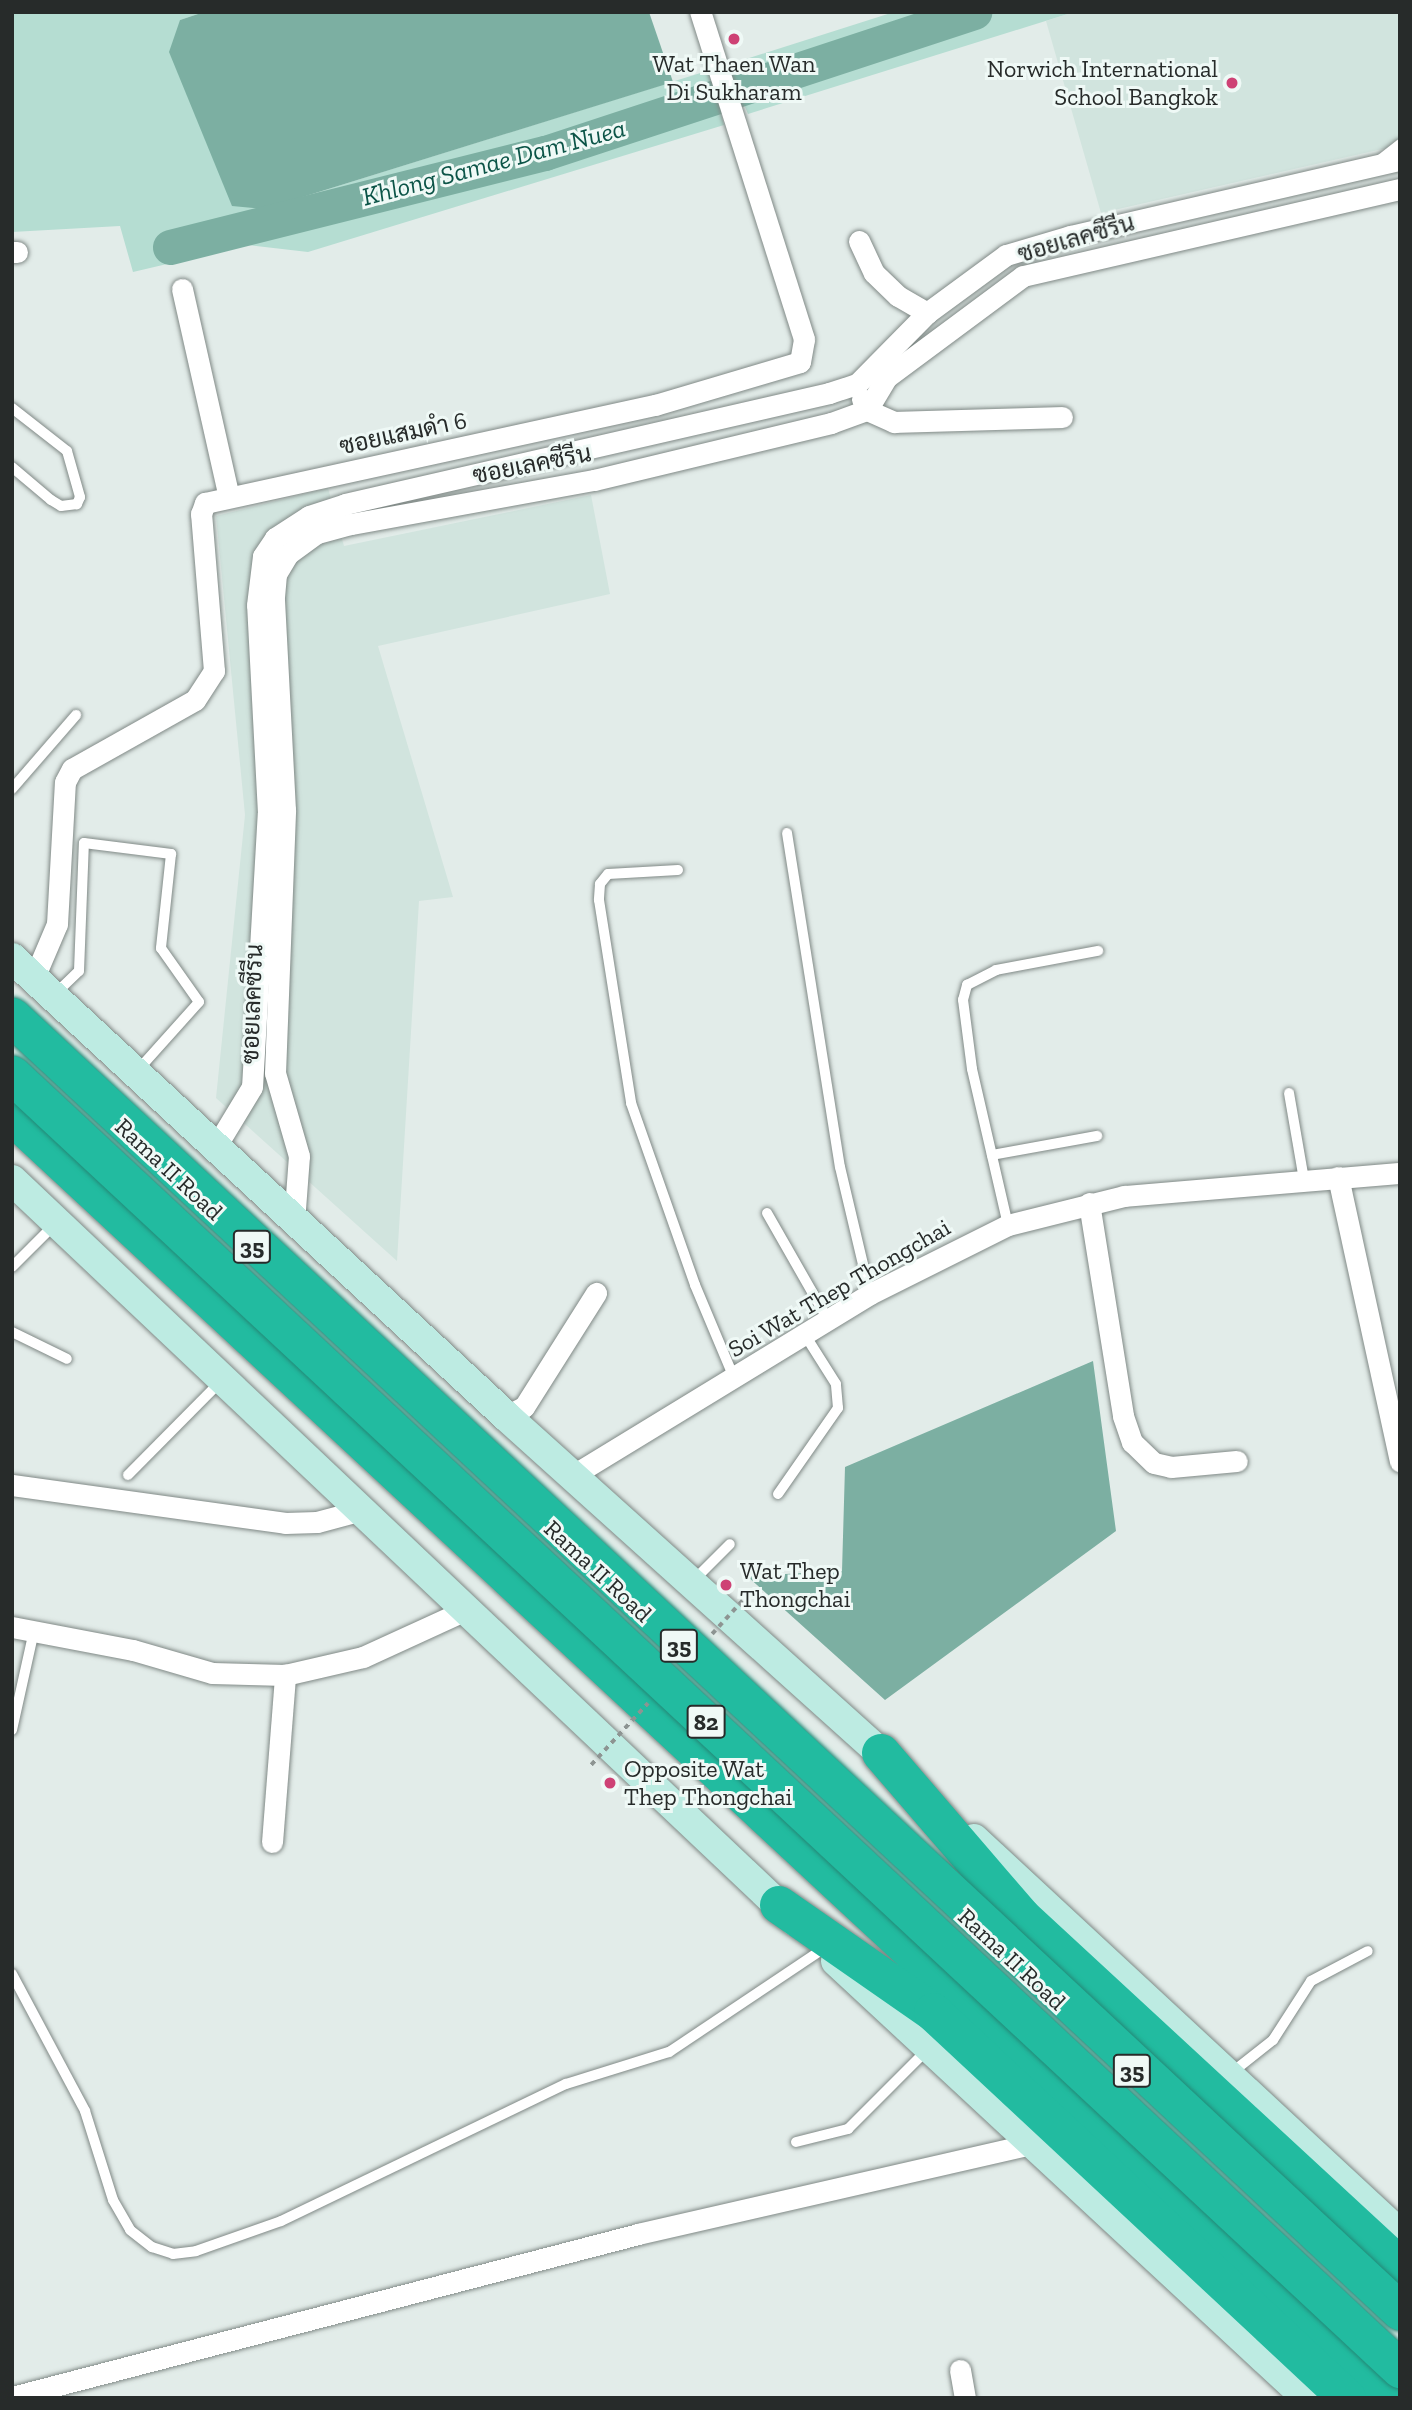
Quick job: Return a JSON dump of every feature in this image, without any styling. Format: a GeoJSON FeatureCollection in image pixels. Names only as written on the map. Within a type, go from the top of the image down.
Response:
{"type":"FeatureCollection","features":[{"type":"Feature","properties":{"kind":"highway","name":"Rama II Road"},"geometry":{"type":"LineString","coordinates":[[12,1019],[1400,2321]]}},
{"type":"Feature","properties":{"kind":"highway","name":"82"},"geometry":{"type":"LineString","coordinates":[[12,1019],[1400,2311]]}},
{"type":"Feature","properties":{"kind":"highway","name":"82"},"geometry":{"type":"LineString","coordinates":[[12,1075],[1400,2369]]}},
{"type":"Feature","properties":{"kind":"highway","name":"35"},"geometry":{"type":"LineString","coordinates":[[12,1116],[1392,2398]]}},
{"type":"Feature","properties":{"kind":"highway"},"geometry":{"type":"LineString","coordinates":[[881,1754],[1022,1917],[1400,2266]]}},
{"type":"Feature","properties":{"kind":"highway"},"geometry":{"type":"LineString","coordinates":[[864,1820],[1022,1917]]}},
{"type":"Feature","properties":{"kind":"highway"},"geometry":{"type":"LineString","coordinates":[[819,1868],[931,2030]]}},
{"type":"Feature","properties":{"kind":"highway"},"geometry":{"type":"LineString","coordinates":[[779,1905],[931,2030],[1209,2270],[1347,2398]]}},
{"type":"Feature","properties":{"kind":"main road","name":"Rama II Road"},"geometry":{"type":"LineString","coordinates":[[33,977],[294,1222],[506,1416],[575,1474],[693,1581],[1391,2221]]}},
{"type":"Feature","properties":{"kind":"main road"},"geometry":{"type":"LineString","coordinates":[[12,1180],[468,1609],[823,1949],[931,2030],[1032,2144],[1307,2398]]}},
{"type":"Feature","properties":{"kind":"street","name":"ซอยแสมดำ 6"},"geometry":{"type":"LineString","coordinates":[[33,977],[57,924],[62,802],[68,775],[195,700],[209,685],[215,650],[201,514],[205,503],[655,405],[800,362],[804,339],[700,12]]}},
{"type":"Feature","properties":{"kind":"street","name":"ซอยเลคซีรีน"},"geometry":{"type":"LineString","coordinates":[[215,1148],[252,1087],[277,811],[256,642],[263,556],[275,538],[293,525],[345,504],[681,430],[857,384],[927,313],[1006,255],[1200,206],[1400,160]]}},
{"type":"Feature","properties":{"kind":"street","name":"ซอยเลคซีรีน"},"geometry":{"type":"LineString","coordinates":[[294,1222],[299,1156],[275,1073],[277,811],[274,628],[276,574],[301,542],[317,533],[351,524],[594,480],[831,423],[866,410],[887,377],[1023,276],[1400,189]]}},
{"type":"Feature","properties":{"kind":"street"},"geometry":{"type":"LineString","coordinates":[[1200,206],[1207,232]]}},
{"type":"Feature","properties":{"kind":"street"},"geometry":{"type":"LineString","coordinates":[[859,241],[874,273],[898,296],[927,313]]}},
{"type":"Feature","properties":{"kind":"street"},"geometry":{"type":"LineString","coordinates":[[182,289],[229,497]]}},
{"type":"Feature","properties":{"kind":"street"},"geometry":{"type":"LineString","coordinates":[[857,384],[866,410],[894,422],[1062,417]]}},
{"type":"Feature","properties":{"kind":"street"},"geometry":{"type":"LineString","coordinates":[[345,504],[351,524]]}},
{"type":"Feature","properties":{"kind":"street","name":"Soi Wat Thep Thongchai"},"geometry":{"type":"LineString","coordinates":[[575,1474],[870,1294],[1008,1225],[1089,1203],[1186,1189],[1400,1173]]}},
{"type":"Feature","properties":{"kind":"street"},"geometry":{"type":"LineString","coordinates":[[1338,1177],[1400,1461]]}},
{"type":"Feature","properties":{"kind":"street"},"geometry":{"type":"LineString","coordinates":[[1089,1203],[1123,1416],[1132,1441],[1154,1464],[1171,1467],[1237,1461]]}},
{"type":"Feature","properties":{"kind":"street"},"geometry":{"type":"LineString","coordinates":[[506,1416],[524,1407],[596,1293]]}},
{"type":"Feature","properties":{"kind":"street"},"geometry":{"type":"LineString","coordinates":[[12,1485],[285,1523],[317,1522],[362,1510]]}},
{"type":"Feature","properties":{"kind":"street"},"geometry":{"type":"LineString","coordinates":[[12,1628],[133,1650],[212,1673],[285,1675],[363,1657],[468,1609]]}},
{"type":"Feature","properties":{"kind":"street"},"geometry":{"type":"LineString","coordinates":[[272,1842],[285,1675]]}},
{"type":"Feature","properties":{"kind":"street"},"geometry":{"type":"LineString","coordinates":[[12,2397],[638,2234],[1032,2144]]}},
{"type":"Feature","properties":{"kind":"street"},"geometry":{"type":"LineString","coordinates":[[960,2370],[965,2398]]}},
{"type":"Feature","properties":{"kind":"lane"},"geometry":{"type":"LineString","coordinates":[[1374,166],[1400,144]]}},
{"type":"Feature","properties":{"kind":"lane"},"geometry":{"type":"LineString","coordinates":[[12,408],[67,451],[80,497],[77,504],[61,506],[12,467]]}},
{"type":"Feature","properties":{"kind":"lane"},"geometry":{"type":"LineString","coordinates":[[12,789],[76,715]]}},
{"type":"Feature","properties":{"kind":"lane"},"geometry":{"type":"LineString","coordinates":[[787,833],[840,1167],[870,1294]]}},
{"type":"Feature","properties":{"kind":"lane"},"geometry":{"type":"LineString","coordinates":[[33,977],[79,971],[84,843],[171,854],[161,948],[200,1002],[136,1073]]}},
{"type":"Feature","properties":{"kind":"lane"},"geometry":{"type":"LineString","coordinates":[[678,870],[608,874],[600,884],[599,900],[631,1103],[695,1285],[734,1378]]}},
{"type":"Feature","properties":{"kind":"lane"},"geometry":{"type":"LineString","coordinates":[[1008,1225],[964,1021],[967,985],[996,970],[1098,951]]}},
{"type":"Feature","properties":{"kind":"lane"},"geometry":{"type":"LineString","coordinates":[[1289,1093],[1304,1180]]}},
{"type":"Feature","properties":{"kind":"lane"},"geometry":{"type":"LineString","coordinates":[[992,1155],[1097,1136]]}},
{"type":"Feature","properties":{"kind":"lane"},"geometry":{"type":"LineString","coordinates":[[767,1213],[828,1320]]}},
{"type":"Feature","properties":{"kind":"lane"},"geometry":{"type":"LineString","coordinates":[[12,1267],[57,1222]]}},
{"type":"Feature","properties":{"kind":"lane"},"geometry":{"type":"LineString","coordinates":[[12,1332],[67,1359]]}},
{"type":"Feature","properties":{"kind":"lane"},"geometry":{"type":"LineString","coordinates":[[778,1494],[838,1408],[836,1384],[805,1335]]}},
{"type":"Feature","properties":{"kind":"lane"},"geometry":{"type":"LineString","coordinates":[[128,1475],[224,1378]]}},
{"type":"Feature","properties":{"kind":"lane"},"geometry":{"type":"LineString","coordinates":[[693,1581],[730,1544]]}},
{"type":"Feature","properties":{"kind":"lane"},"geometry":{"type":"LineString","coordinates":[[12,1730],[34,1631]]}},
{"type":"Feature","properties":{"kind":"lane"},"geometry":{"type":"LineString","coordinates":[[12,1974],[85,2111],[113,2200],[130,2230],[152,2247],[173,2254],[281,2221],[566,2084],[669,2053],[823,1949]]}},
{"type":"Feature","properties":{"kind":"lane"},"geometry":{"type":"LineString","coordinates":[[1230,2074],[1273,2040],[1311,1981],[1368,1951]]}},
{"type":"Feature","properties":{"kind":"lane"},"geometry":{"type":"LineString","coordinates":[[796,2142],[848,2130],[931,2030]]}},
{"type":"Feature","properties":{"kind":"shaded area"},"geometry":{"type":"Polygon","coordinates":[[[12,12],[204,12],[180,20],[264,209],[710,70],[724,125],[308,252],[248,245],[133,272],[120,226],[12,232],[12,12]]]}},
{"type":"Feature","properties":{"kind":"shaded area"},"geometry":{"type":"Polygon","coordinates":[[[204,12],[649,12],[673,82],[264,209],[232,206],[169,52],[180,20],[204,12]]]}},
{"type":"Feature","properties":{"kind":"shaded area"},"geometry":{"type":"Polygon","coordinates":[[[894,12],[1074,12],[748,114],[727,65],[894,12]]]}},
{"type":"Feature","properties":{"kind":"shaded area","name":"Norwich International School Bangkok"},"geometry":{"type":"Polygon","coordinates":[[[1074,12],[1400,12],[1400,145],[1101,213],[1046,21],[1074,12]]]}},
{"type":"Feature","properties":{"kind":"shaded area"},"geometry":{"type":"Polygon","coordinates":[[[328,488],[344,546],[591,495],[610,594],[378,646],[453,897],[419,901],[397,1261],[216,1098],[245,815],[216,516],[328,488]]]}},
{"type":"Feature","properties":{"kind":"shaded area"},"geometry":{"type":"Polygon","coordinates":[[[1093,1361],[1116,1531],[885,1700],[747,1576],[842,1571],[845,1467],[1093,1361]]]}},
{"type":"Feature","properties":{"kind":"waterway","name":"Khlong Samae Dam Nuea"},"geometry":{"type":"LineString","coordinates":[[170,247],[545,153],[974,12]]}},
{"type":"Feature","properties":{"kind":"place","name":"Wat Thaen Wan Di Sukharam"},"geometry":{"type":"Point","coordinates":[734,39]}},
{"type":"Feature","properties":{"kind":"place","name":"Norwich International School Bangkok"},"geometry":{"type":"Point","coordinates":[1232,83]}},
{"type":"Feature","properties":{"kind":"place","name":"Wat Thep Thongchai"},"geometry":{"type":"Point","coordinates":[726,1585]}},
{"type":"Feature","properties":{"kind":"place","name":"Opposite Wat Thep Thongchai"},"geometry":{"type":"Point","coordinates":[610,1783]}}]}
